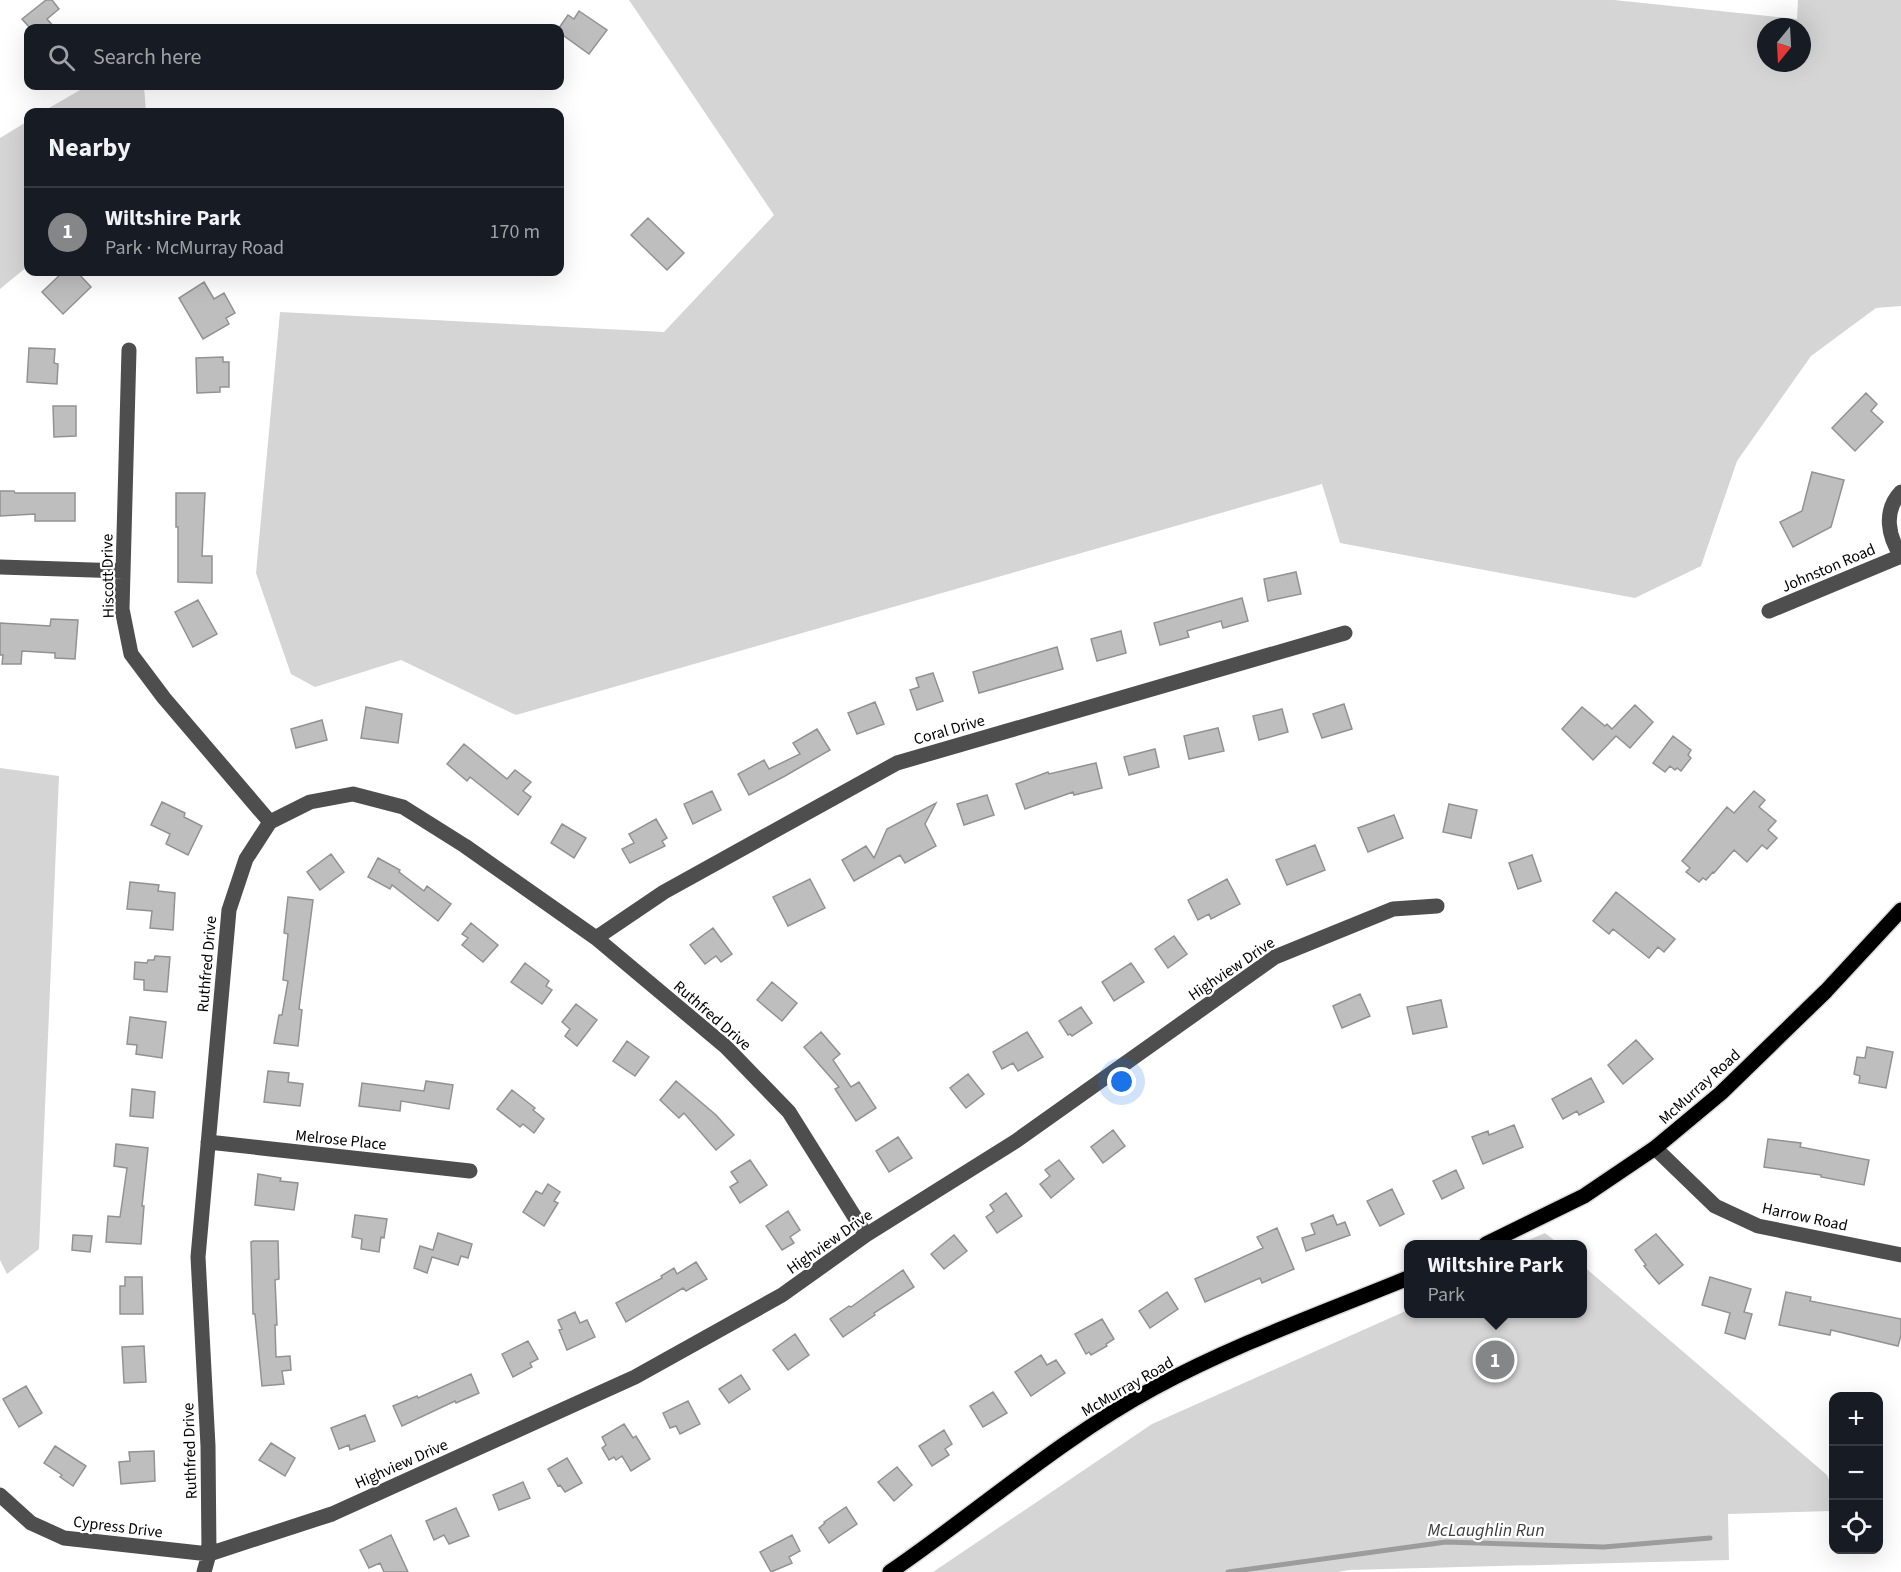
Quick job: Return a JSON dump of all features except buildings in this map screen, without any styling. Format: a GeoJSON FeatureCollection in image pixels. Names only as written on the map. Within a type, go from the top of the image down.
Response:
{"type":"FeatureCollection","features":[{"type":"Feature","properties":{"kind":"main road","name":"McMurray Road"},"geometry":{"type":"LineString","coordinates":[[1496,1240],[1584,1196],[1656,1148],[1720,1093],[1826,991],[1901,909]]}},
{"type":"Feature","properties":{"kind":"main road","name":"McMurray Road"},"geometry":{"type":"LineString","coordinates":[[890,1572],[1049,1455],[1105,1417],[1154,1388],[1210,1361],[1404,1280]]}},
{"type":"Feature","properties":{"kind":"street","name":"Hiscott Drive"},"geometry":{"type":"LineString","coordinates":[[129,350],[122,609],[131,654],[164,698],[270,822]]}},
{"type":"Feature","properties":{"kind":"street","name":"Johnston Road"},"geometry":{"type":"LineString","coordinates":[[1769,611],[1901,556],[1892,542],[1888,526],[1890,509],[1901,492]]}},
{"type":"Feature","properties":{"kind":"street"},"geometry":{"type":"LineString","coordinates":[[0,567],[123,571]]}},
{"type":"Feature","properties":{"kind":"street","name":"Coral Drive"},"geometry":{"type":"LineString","coordinates":[[596,938],[664,892],[897,763],[1345,633]]}},
{"type":"Feature","properties":{"kind":"street","name":"Ruthfred Drive"},"geometry":{"type":"LineString","coordinates":[[204,1572],[209,1554],[208,1446],[198,1257],[208,1142],[229,910],[246,859],[270,822],[310,802],[353,794],[403,807],[465,846],[596,938],[726,1047],[789,1112],[866,1236]]}},
{"type":"Feature","properties":{"kind":"street","name":"Highview Drive"},"geometry":{"type":"LineString","coordinates":[[209,1554],[332,1514],[635,1377],[782,1295],[866,1236],[1016,1141],[1275,957],[1393,909],[1437,906]]}},
{"type":"Feature","properties":{"kind":"street","name":"Melrose Place"},"geometry":{"type":"LineString","coordinates":[[208,1142],[470,1171]]}},
{"type":"Feature","properties":{"kind":"street","name":"Harrow Road"},"geometry":{"type":"LineString","coordinates":[[1656,1148],[1715,1206],[1758,1226],[1901,1255]]}},
{"type":"Feature","properties":{"kind":"street","name":"Cypress Drive"},"geometry":{"type":"LineString","coordinates":[[0,1496],[31,1523],[64,1538],[209,1554]]}},
{"type":"Feature","properties":{"kind":"shaded area"},"geometry":{"type":"Polygon","coordinates":[[[629,0],[1614,0],[1787,18],[1757,18],[1757,72],[1811,72],[1811,18],[1797,18],[1798,0],[1901,0],[1901,306],[1876,308],[1811,356],[1737,461],[1701,566],[1635,598],[1340,543],[1322,484],[516,715],[401,660],[315,687],[291,674],[256,573],[280,312],[664,332],[774,215],[629,0]]]}},
{"type":"Feature","properties":{"kind":"shaded area"},"geometry":{"type":"Polygon","coordinates":[[[80,90],[144,90],[146,108],[49,108],[80,90]]]}},
{"type":"Feature","properties":{"kind":"shaded area"},"geometry":{"type":"Polygon","coordinates":[[[24,123],[24,269],[0,289],[0,138],[24,123]]]}},
{"type":"Feature","properties":{"kind":"shaded area"},"geometry":{"type":"Polygon","coordinates":[[[0,768],[59,776],[39,1249],[7,1274],[0,1260],[0,768]]]}},
{"type":"Feature","properties":{"kind":"shaded area"},"geometry":{"type":"Polygon","coordinates":[[[1545,1233],[1554,1240],[1528,1240],[1545,1233]]]}},
{"type":"Feature","properties":{"kind":"shaded area"},"geometry":{"type":"Polygon","coordinates":[[[1587,1269],[1827,1475],[1829,1480],[1829,1511],[1728,1514],[1729,1560],[1338,1572],[933,1572],[1152,1424],[1404,1312],[1404,1318],[1587,1318],[1587,1269]]]}},
{"type":"Feature","properties":{"kind":"waterway","name":"McLaughlin Run"},"geometry":{"type":"LineString","coordinates":[[1228,1572],[1446,1542],[1604,1547],[1710,1538]]}},
{"type":"Feature","properties":{"kind":"place","name":"Wiltshire Park"},"geometry":{"type":"Point","coordinates":[1495,1360]}}]}
